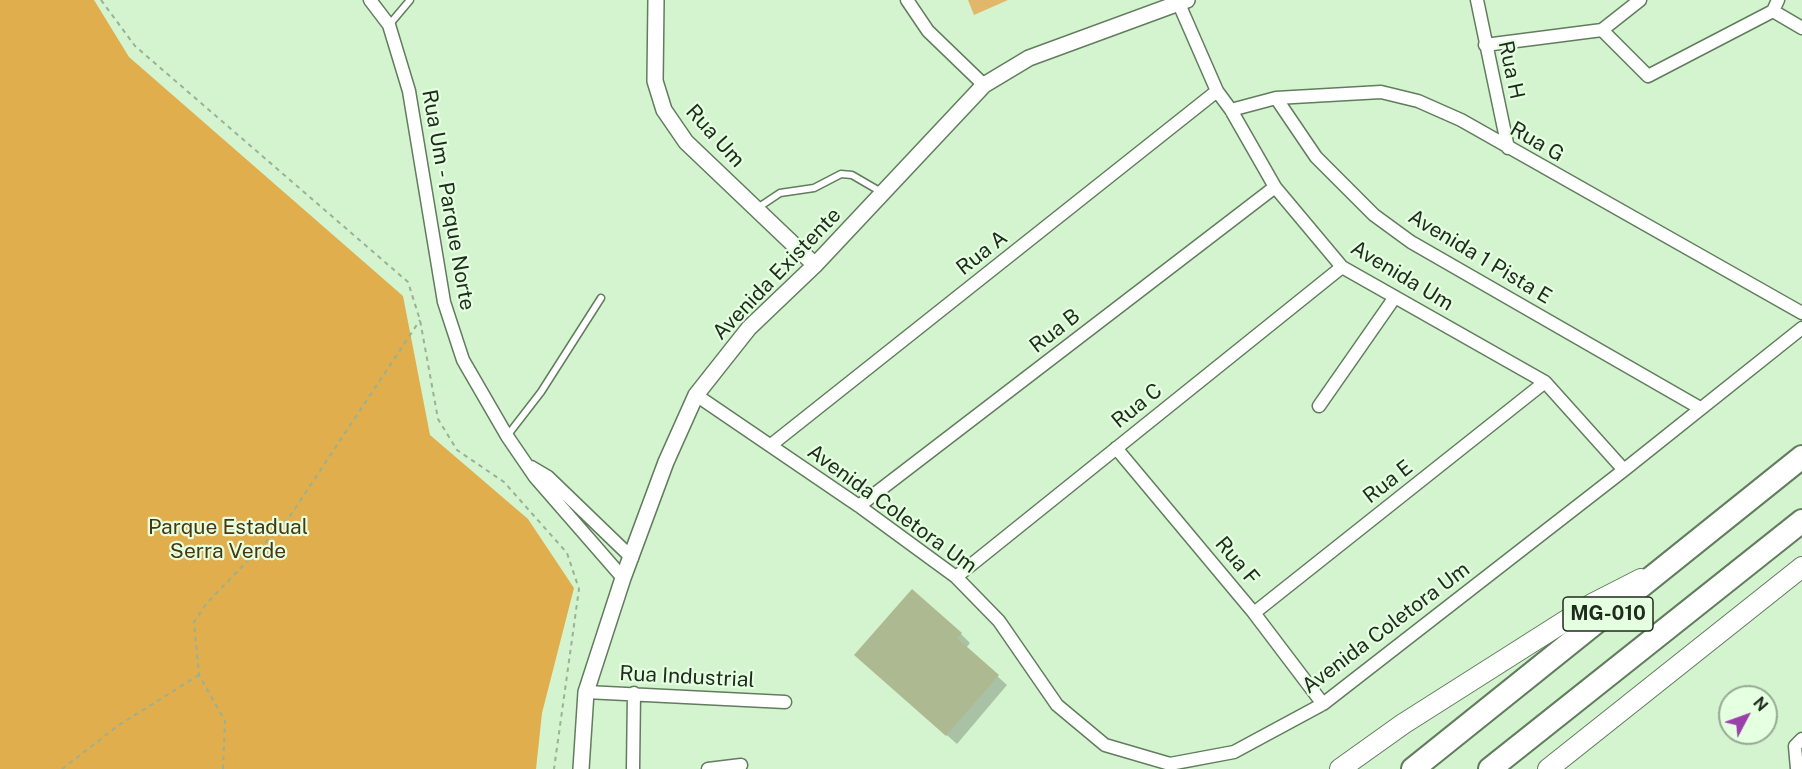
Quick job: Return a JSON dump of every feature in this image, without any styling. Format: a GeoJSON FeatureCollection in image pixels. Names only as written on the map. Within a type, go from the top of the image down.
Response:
{"type":"FeatureCollection","features":[{"type":"Feature","properties":{"kind":"highway","name":"MG-010"},"geometry":{"type":"LineString","coordinates":[[1413,769],[1802,457]]}},
{"type":"Feature","properties":{"kind":"highway","name":"MG-010"},"geometry":{"type":"LineString","coordinates":[[1490,769],[1802,521]]}},
{"type":"Feature","properties":{"kind":"main road"},"geometry":{"type":"LineString","coordinates":[[1340,769],[1403,723],[1592,604],[1668,566]]}},
{"type":"Feature","properties":{"kind":"main road"},"geometry":{"type":"LineString","coordinates":[[1548,769],[1802,567]]}},
{"type":"Feature","properties":{"kind":"street","name":"Rua Um - Parque Norte"},"geometry":{"type":"LineString","coordinates":[[370,0],[389,25],[409,91],[444,302],[463,360],[507,436],[531,467],[535,477],[623,578]]}},
{"type":"Feature","properties":{"kind":"street","name":"Rua Um"},"geometry":{"type":"LineString","coordinates":[[656,0],[655,81],[664,110],[686,142],[816,265]]}},
{"type":"Feature","properties":{"kind":"street"},"geometry":{"type":"LineString","coordinates":[[907,0],[928,32],[984,86]]}},
{"type":"Feature","properties":{"kind":"street","name":"Rua H"},"geometry":{"type":"LineString","coordinates":[[1478,0],[1485,45],[1508,148]]}},
{"type":"Feature","properties":{"kind":"street"},"geometry":{"type":"LineString","coordinates":[[1485,45],[1602,30],[1640,0]]}},
{"type":"Feature","properties":{"kind":"street","name":"Avenida Existente"},"geometry":{"type":"LineString","coordinates":[[581,769],[586,693],[623,578],[666,462],[696,395],[749,328],[816,265],[984,86],[1029,58],[1181,1]]}},
{"type":"Feature","properties":{"kind":"street","name":"Avenida Um"},"geometry":{"type":"LineString","coordinates":[[1181,1],[1217,91],[1231,110],[1275,187],[1342,267],[1545,382],[1624,470]]}},
{"type":"Feature","properties":{"kind":"street"},"geometry":{"type":"LineString","coordinates":[[1602,30],[1648,76],[1775,6],[1802,28]]}},
{"type":"Feature","properties":{"kind":"street","name":"Rua A"},"geometry":{"type":"LineString","coordinates":[[771,445],[1217,91]]}},
{"type":"Feature","properties":{"kind":"street","name":"Rua G"},"geometry":{"type":"LineString","coordinates":[[1231,110],[1276,98],[1381,92],[1418,101],[1461,120],[1802,313]]}},
{"type":"Feature","properties":{"kind":"street","name":"Avenida 1 Pista E"},"geometry":{"type":"LineString","coordinates":[[1276,98],[1316,157],[1374,215],[1411,242],[1700,408]]}},
{"type":"Feature","properties":{"kind":"street","name":"Rua B"},"geometry":{"type":"LineString","coordinates":[[860,506],[1275,187]]}},
{"type":"Feature","properties":{"kind":"street","name":"Rua C"},"geometry":{"type":"LineString","coordinates":[[956,577],[1058,498],[1116,448],[1342,267]]}},
{"type":"Feature","properties":{"kind":"street"},"geometry":{"type":"LineString","coordinates":[[1319,406],[1395,297]]}},
{"type":"Feature","properties":{"kind":"street","name":"Avenida Coletora Um"},"geometry":{"type":"LineString","coordinates":[[696,395],[860,506],[956,577],[999,621],[1057,705],[1105,745],[1170,764],[1234,752],[1323,704],[1802,328]]}},
{"type":"Feature","properties":{"kind":"street","name":"Rua E"},"geometry":{"type":"LineString","coordinates":[[1254,613],[1545,382]]}},
{"type":"Feature","properties":{"kind":"street","name":"Rua F"},"geometry":{"type":"LineString","coordinates":[[1116,448],[1254,613],[1323,704]]}},
{"type":"Feature","properties":{"kind":"street","name":"Rua Um - Parque Norte"},"geometry":{"type":"LineString","coordinates":[[531,467],[548,477],[632,558]]}},
{"type":"Feature","properties":{"kind":"street","name":"Rua Industrial"},"geometry":{"type":"LineString","coordinates":[[586,693],[634,693],[785,702]]}},
{"type":"Feature","properties":{"kind":"street"},"geometry":{"type":"LineString","coordinates":[[633,769],[634,693]]}},
{"type":"Feature","properties":{"kind":"street"},"geometry":{"type":"LineString","coordinates":[[1797,769],[1795,746],[1802,739]]}},
{"type":"Feature","properties":{"kind":"street"},"geometry":{"type":"LineString","coordinates":[[708,769],[741,765]]}},
{"type":"Feature","properties":{"kind":"lane"},"geometry":{"type":"LineString","coordinates":[[389,25],[410,0]]}},
{"type":"Feature","properties":{"kind":"lane"},"geometry":{"type":"LineString","coordinates":[[756,209],[780,193],[814,188],[842,174],[852,175],[883,193]]}},
{"type":"Feature","properties":{"kind":"lane"},"geometry":{"type":"LineString","coordinates":[[507,436],[542,392],[601,298]]}},
{"type":"Feature","properties":{"kind":"path"},"geometry":{"type":"LineString","coordinates":[[101,0],[135,46],[408,282],[420,320],[438,419],[457,450],[504,482],[567,553],[579,590],[554,769]]}},
{"type":"Feature","properties":{"kind":"path"},"geometry":{"type":"LineString","coordinates":[[223,769],[225,721],[199,675],[194,622],[206,604],[288,519],[420,320]]}},
{"type":"Feature","properties":{"kind":"path"},"geometry":{"type":"LineString","coordinates":[[62,769],[119,724],[199,675]]}},
{"type":"Feature","properties":{"kind":"shaded area"},"geometry":{"type":"Polygon","coordinates":[[[968,0],[1008,0],[974,15],[968,0]]]}},
{"type":"Feature","properties":{"kind":"green space","name":"Parque Estadual Serra Verde"},"geometry":{"type":"Polygon","coordinates":[[[0,0],[94,0],[129,57],[403,296],[430,435],[528,519],[574,588],[542,713],[536,769],[0,769],[0,0]]]}},
{"type":"Feature","properties":{"kind":"building"},"geometry":{"type":"Polygon","coordinates":[[[912,589],[962,633],[957,638],[999,675],[946,736],[854,655],[912,589]]]}}]}
